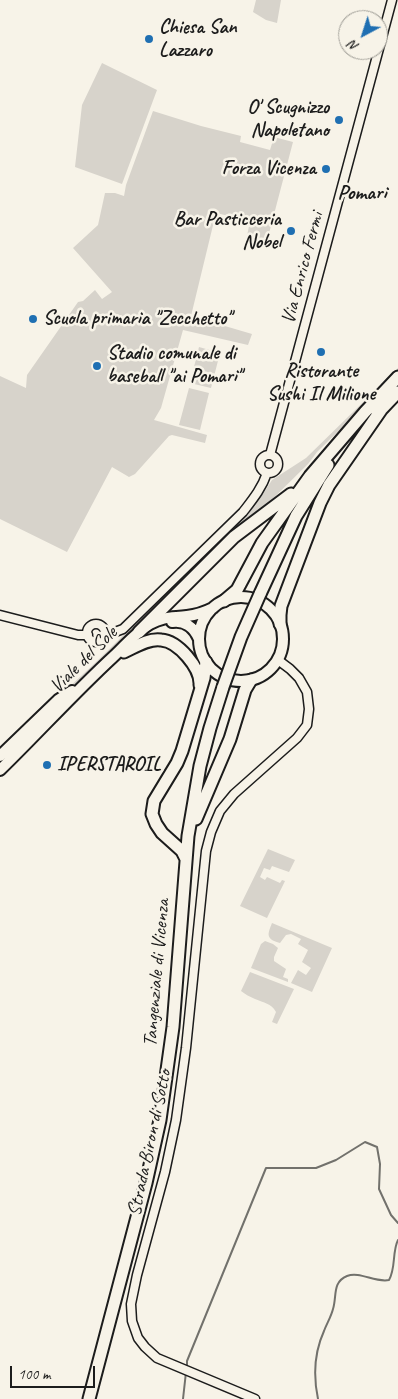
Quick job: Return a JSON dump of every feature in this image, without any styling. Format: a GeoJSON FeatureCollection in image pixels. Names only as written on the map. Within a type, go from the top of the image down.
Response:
{"type":"FeatureCollection","features":[{"type":"Feature","properties":{"kind":"highway"},"geometry":{"type":"LineString","coordinates":[[224,601],[237,590],[262,543],[310,476],[398,377]]}},
{"type":"Feature","properties":{"kind":"highway"},"geometry":{"type":"LineString","coordinates":[[280,624],[281,606],[324,494],[381,410],[398,392]]}},
{"type":"Feature","properties":{"kind":"highway","name":"Tangenziale di Vicenza"},"geometry":{"type":"LineString","coordinates":[[277,557],[321,486],[355,440],[381,410]]}},
{"type":"Feature","properties":{"kind":"highway","name":"Tangenziale di Vicenza"},"geometry":{"type":"LineString","coordinates":[[89,1399],[146,1183],[160,1120],[172,1027],[188,836],[200,766],[210,728],[241,637],[296,516],[320,476],[365,412]]}},
{"type":"Feature","properties":{"kind":"highway"},"geometry":{"type":"LineString","coordinates":[[139,632],[234,537],[252,522],[288,498],[310,476]]}},
{"type":"Feature","properties":{"kind":"highway"},"geometry":{"type":"LineString","coordinates":[[124,652],[144,643],[160,639],[169,641],[178,647],[198,672],[200,692]]}},
{"type":"Feature","properties":{"kind":"highway"},"geometry":{"type":"LineString","coordinates":[[186,860],[182,850],[162,833],[152,814],[154,801],[177,763],[182,751],[204,678],[206,662]]}},
{"type":"Feature","properties":{"kind":"highway"},"geometry":{"type":"LineString","coordinates":[[188,836],[230,739],[245,690],[251,680]]}},
{"type":"Feature","properties":{"kind":"main road","name":"Viale del Sole"},"geometry":{"type":"LineString","coordinates":[[0,770],[93,676],[139,632],[150,624],[172,616],[203,613],[224,601],[246,598],[267,606],[280,624]]}},
{"type":"Feature","properties":{"kind":"main road","name":"Viale del Sole"},"geometry":{"type":"LineString","coordinates":[[199,639],[205,617],[213,608]]}},
{"type":"Feature","properties":{"kind":"main road","name":"Viale del Sole"},"geometry":{"type":"LineString","coordinates":[[0,777],[75,704],[124,652],[158,625],[176,621],[187,624],[196,632],[206,662]]}},
{"type":"Feature","properties":{"kind":"main road"},"geometry":{"type":"LineString","coordinates":[[206,662],[215,672],[226,678],[238,681],[251,680],[262,676],[278,660],[283,642],[280,624]]}},
{"type":"Feature","properties":{"kind":"main road"},"geometry":{"type":"LineString","coordinates":[[0,756],[58,700],[93,676]]}},
{"type":"Feature","properties":{"kind":"street","name":"Via Enrico Fermi"},"geometry":{"type":"LineString","coordinates":[[270,455],[391,1]]}},
{"type":"Feature","properties":{"kind":"street"},"geometry":{"type":"LineString","coordinates":[[270,455],[277,459],[278,466],[274,472],[267,473],[262,470],[260,462],[263,457],[270,455]]}},
{"type":"Feature","properties":{"kind":"street"},"geometry":{"type":"LineString","coordinates":[[105,634],[123,629],[243,512],[264,482],[267,473]]}},
{"type":"Feature","properties":{"kind":"street"},"geometry":{"type":"LineString","coordinates":[[0,615],[78,635],[88,635]]}},
{"type":"Feature","properties":{"kind":"street"},"geometry":{"type":"LineString","coordinates":[[96,624],[102,626],[105,631],[103,639],[98,641],[91,640],[88,635],[89,628],[96,624]]}},
{"type":"Feature","properties":{"kind":"street","name":"Strada Biron di Sotto"},"geometry":{"type":"LineString","coordinates":[[255,1399],[157,1358],[138,1338],[132,1321],[131,1304],[165,1172],[176,1120],[186,1048],[206,852],[211,832],[220,812],[234,794],[297,738],[307,725],[309,708],[307,692],[299,678],[278,660]]}},
{"type":"Feature","properties":{"kind":"shaded area"},"geometry":{"type":"Polygon","coordinates":[[[256,0],[281,0],[277,23],[266,20],[253,12],[256,0]]]}},
{"type":"Feature","properties":{"kind":"shaded area"},"geometry":{"type":"Polygon","coordinates":[[[102,63],[157,90],[122,184],[75,167],[82,105],[102,63]]]}},
{"type":"Feature","properties":{"kind":"shaded area"},"geometry":{"type":"Polygon","coordinates":[[[153,111],[241,136],[240,142],[270,150],[274,137],[293,142],[267,241],[247,236],[250,221],[216,213],[191,316],[252,334],[248,345],[183,330],[161,408],[154,420],[207,435],[205,443],[172,435],[135,474],[129,477],[112,467],[67,552],[0,519],[0,376],[26,388],[27,375],[78,302],[83,301],[95,290],[102,299],[112,292],[73,248],[98,225],[105,193],[115,193],[124,196],[126,185],[153,111]]]}},
{"type":"Feature","properties":{"kind":"shaded area"},"geometry":{"type":"Polygon","coordinates":[[[199,347],[220,353],[211,388],[190,383],[199,347]]]}},
{"type":"Feature","properties":{"kind":"shaded area"},"geometry":{"type":"Polygon","coordinates":[[[398,368],[398,373],[317,452],[308,464],[108,661],[51,704],[53,697],[66,690],[95,663],[255,506],[272,480],[306,458],[398,368]]]}},
{"type":"Feature","properties":{"kind":"shaded area"},"geometry":{"type":"Polygon","coordinates":[[[189,388],[209,393],[200,430],[179,425],[189,388]]]}},
{"type":"Feature","properties":{"kind":"shaded area"},"geometry":{"type":"Polygon","coordinates":[[[268,849],[295,860],[289,872],[272,866],[270,870],[264,868],[260,877],[265,880],[267,877],[280,883],[282,880],[285,881],[267,918],[240,906],[268,849]]]}},
{"type":"Feature","properties":{"kind":"shaded area"},"geometry":{"type":"Polygon","coordinates":[[[272,923],[332,948],[312,992],[291,983],[298,970],[306,975],[311,968],[302,962],[308,950],[298,944],[301,939],[291,934],[286,935],[280,943],[272,940],[269,936],[269,931],[272,923]]]}},
{"type":"Feature","properties":{"kind":"shaded area"},"geometry":{"type":"Polygon","coordinates":[[[265,941],[278,948],[274,961],[286,969],[283,977],[288,979],[288,982],[251,968],[261,944],[265,941]]]}},
{"type":"Feature","properties":{"kind":"shaded area"},"geometry":{"type":"Polygon","coordinates":[[[250,972],[294,989],[277,1024],[272,1022],[276,1012],[272,1007],[241,991],[250,972]]]}},
{"type":"Feature","properties":{"kind":"waterway"},"geometry":{"type":"LineString","coordinates":[[187,1367],[187,1361],[266,1168],[316,1168],[336,1160],[365,1142],[377,1147],[380,1164],[379,1189],[391,1215],[398,1223]]}},
{"type":"Feature","properties":{"kind":"waterway"},"geometry":{"type":"LineString","coordinates":[[318,1399],[315,1381],[316,1356],[332,1312],[339,1282],[352,1275],[389,1280],[393,1270],[398,1240]]}},
{"type":"Feature","properties":{"kind":"waterway"},"geometry":{"type":"LineString","coordinates":[[183,1399],[186,1372]]}},
{"type":"Feature","properties":{"kind":"place","name":"Chiesa San Lazzaro"},"geometry":{"type":"Point","coordinates":[149,39]}},
{"type":"Feature","properties":{"kind":"place","name":"O' Scugnizzo Napoletano"},"geometry":{"type":"Point","coordinates":[339,120]}},
{"type":"Feature","properties":{"kind":"place","name":"Forza Vicenza"},"geometry":{"type":"Point","coordinates":[326,169]}},
{"type":"Feature","properties":{"kind":"place","name":"Bar Pasticceria Nobel"},"geometry":{"type":"Point","coordinates":[291,231]}},
{"type":"Feature","properties":{"kind":"place","name":"Scuola primaria \"Zecchetto\""},"geometry":{"type":"Point","coordinates":[33,319]}},
{"type":"Feature","properties":{"kind":"place","name":"Ristorante Sushi Il Milione"},"geometry":{"type":"Point","coordinates":[321,352]}},
{"type":"Feature","properties":{"kind":"place","name":"Stadio comunale di baseball \"ai Pomari\""},"geometry":{"type":"Point","coordinates":[97,366]}},
{"type":"Feature","properties":{"kind":"place","name":"IPERSTAROIL"},"geometry":{"type":"Point","coordinates":[47,765]}},
{"type":"Feature","properties":{"kind":"district","name":"Pomari"},"geometry":{"type":"Point","coordinates":[362,193]}}]}
